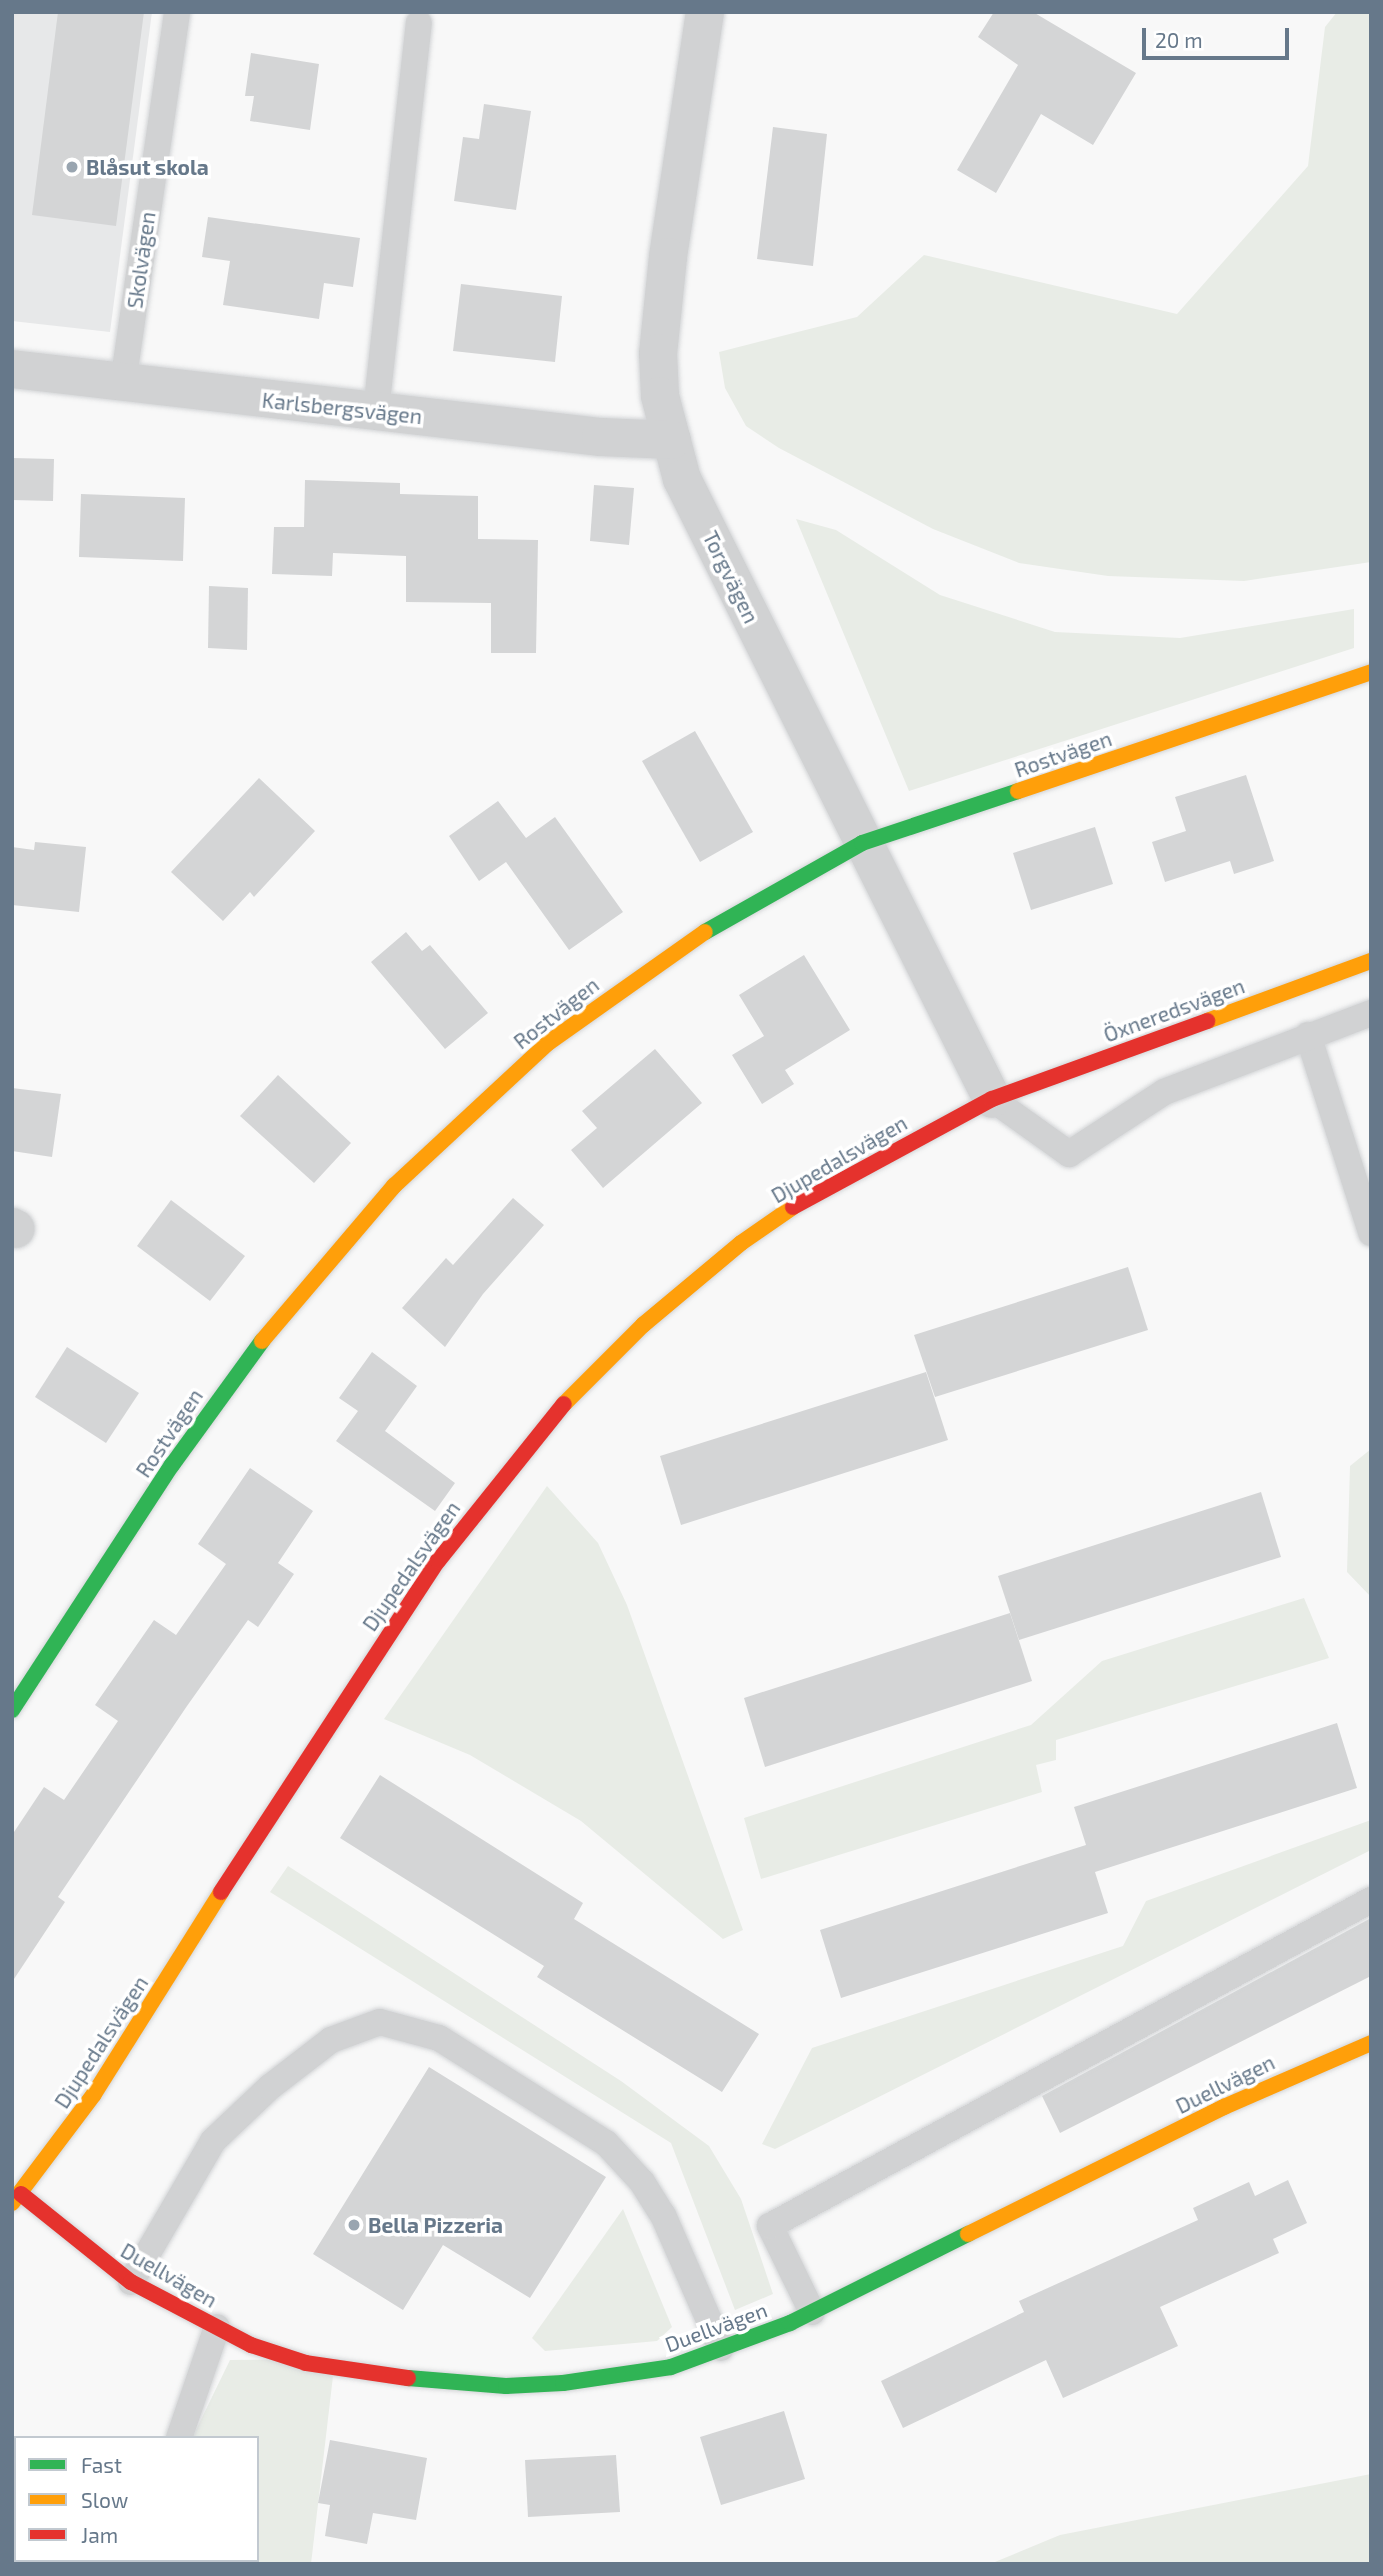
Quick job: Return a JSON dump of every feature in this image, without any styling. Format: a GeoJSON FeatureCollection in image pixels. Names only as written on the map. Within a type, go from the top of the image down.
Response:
{"type":"FeatureCollection","features":[{"type":"Feature","properties":{"kind":"street","name":"Torgvägen"},"geometry":{"type":"LineString","coordinates":[[705,12],[658,353],[660,396],[682,479],[992,1099]]}},
{"type":"Feature","properties":{"kind":"street","name":"Karlsbergsvägen"},"geometry":{"type":"LineString","coordinates":[[12,369],[601,438],[672,440]]}},
{"type":"Feature","properties":{"kind":"street","name":"Rostvägen"},"geometry":{"type":"LineString","coordinates":[[12,1710],[228,1382],[394,1186],[548,1043],[641,974],[719,922],[862,843],[1371,672]]}},
{"type":"Feature","properties":{"kind":"street","name":"Öxneredsvägen"},"geometry":{"type":"LineString","coordinates":[[992,1099],[1371,961]]}},
{"type":"Feature","properties":{"kind":"street","name":"Djupedalsvägen"},"geometry":{"type":"LineString","coordinates":[[17,2198],[94,2094],[291,1780],[438,1561],[558,1410],[643,1325],[741,1243],[818,1190],[992,1099]]}},
{"type":"Feature","properties":{"kind":"street","name":"Duellvägen"},"geometry":{"type":"LineString","coordinates":[[17,2198],[131,2282],[251,2344],[306,2363],[376,2376],[506,2386],[671,2367],[812,2312],[1224,2107],[1371,2043]]}},
{"type":"Feature","properties":{"kind":"lane","name":"Skolvägen"},"geometry":{"type":"LineString","coordinates":[[123,383],[177,12]]}},
{"type":"Feature","properties":{"kind":"lane"},"geometry":{"type":"LineString","coordinates":[[376,411],[419,23]]}},
{"type":"Feature","properties":{"kind":"lane"},"geometry":{"type":"LineString","coordinates":[[992,1099],[1069,1154],[1164,1092],[1371,1013]]}},
{"type":"Feature","properties":{"kind":"lane"},"geometry":{"type":"LineString","coordinates":[[1308,1035],[1371,1233]]}},
{"type":"Feature","properties":{"kind":"lane"},"geometry":{"type":"LineString","coordinates":[[812,2312],[770,2226],[1371,1900]]}},
{"type":"Feature","properties":{"kind":"lane"},"geometry":{"type":"LineString","coordinates":[[131,2282],[213,2141],[270,2087],[331,2040],[380,2022],[439,2038],[606,2143],[642,2182],[663,2215],[721,2348]]}},
{"type":"Feature","properties":{"kind":"lane"},"geometry":{"type":"LineString","coordinates":[[180,2436],[218,2327]]}},
{"type":"Feature","properties":{"kind":"shaded area","name":"Blåsut skola"},"geometry":{"type":"Polygon","coordinates":[[[12,12],[152,12],[110,332],[12,321],[12,12]]]}},
{"type":"Feature","properties":{"kind":"shaded area"},"geometry":{"type":"Polygon","coordinates":[[[1337,12],[1371,12],[1371,562],[1244,581],[1108,576],[1019,563],[933,529],[779,448],[746,426],[725,388],[719,352],[857,317],[924,255],[1177,314],[1308,166],[1325,27],[1337,12]]]}},
{"type":"Feature","properties":{"kind":"shaded area"},"geometry":{"type":"Polygon","coordinates":[[[796,519],[836,530],[940,595],[1055,632],[1180,638],[1354,609],[1354,648],[909,791],[796,519]]]}},
{"type":"Feature","properties":{"kind":"shaded area"},"geometry":{"type":"Polygon","coordinates":[[[1371,1449],[1371,1597],[1347,1572],[1350,1466],[1371,1449]]]}},
{"type":"Feature","properties":{"kind":"shaded area"},"geometry":{"type":"Polygon","coordinates":[[[547,1486],[598,1543],[627,1605],[743,1930],[723,1939],[581,1821],[470,1755],[384,1719],[547,1486]]]}},
{"type":"Feature","properties":{"kind":"shaded area"},"geometry":{"type":"Polygon","coordinates":[[[1304,1598],[1329,1658],[1056,1740],[1056,1760],[1036,1765],[1042,1792],[761,1879],[744,1818],[1031,1725],[1102,1661],[1304,1598]]]}},
{"type":"Feature","properties":{"kind":"shaded area"},"geometry":{"type":"Polygon","coordinates":[[[1371,1820],[1371,1850],[775,2149],[762,2144],[812,2048],[1123,1946],[1146,1901],[1371,1820]]]}},
{"type":"Feature","properties":{"kind":"shaded area"},"geometry":{"type":"Polygon","coordinates":[[[288,1866],[621,2081],[709,2146],[741,2199],[773,2294],[735,2310],[671,2143],[270,1892],[288,1866]]]}},
{"type":"Feature","properties":{"kind":"shaded area"},"geometry":{"type":"Polygon","coordinates":[[[623,2209],[672,2327],[657,2341],[545,2351],[532,2338],[623,2209]]]}},
{"type":"Feature","properties":{"kind":"shaded area"},"geometry":{"type":"Polygon","coordinates":[[[335,2359],[311,2564],[161,2564],[259,2562],[259,2436],[193,2436],[230,2360],[335,2359]]]}},
{"type":"Feature","properties":{"kind":"shaded area"},"geometry":{"type":"Polygon","coordinates":[[[1371,2474],[1371,2564],[990,2564],[1060,2535],[1371,2474]]]}},
{"type":"Feature","properties":{"kind":"building"},"geometry":{"type":"Polygon","coordinates":[[[58,12],[144,12],[116,226],[32,215],[58,12]]]}},
{"type":"Feature","properties":{"kind":"building"},"geometry":{"type":"Polygon","coordinates":[[[994,12],[1033,12],[1136,73],[1093,145],[1041,114],[996,193],[957,170],[1018,65],[978,37],[994,12]]]}},
{"type":"Feature","properties":{"kind":"building"},"geometry":{"type":"Polygon","coordinates":[[[251,53],[319,64],[310,130],[250,121],[254,96],[245,96],[251,53]]]}},
{"type":"Feature","properties":{"kind":"building"},"geometry":{"type":"Polygon","coordinates":[[[484,104],[531,111],[516,210],[454,201],[463,137],[479,139],[484,104]]]}},
{"type":"Feature","properties":{"kind":"building"},"geometry":{"type":"Polygon","coordinates":[[[773,127],[827,134],[813,266],[757,259],[773,127]]]}},
{"type":"Feature","properties":{"kind":"building"},"geometry":{"type":"Polygon","coordinates":[[[208,217],[360,238],[353,287],[324,283],[319,319],[223,305],[230,261],[202,257],[208,217]]]}},
{"type":"Feature","properties":{"kind":"building"},"geometry":{"type":"Polygon","coordinates":[[[461,284],[562,296],[555,362],[453,351],[461,284]]]}},
{"type":"Feature","properties":{"kind":"building"},"geometry":{"type":"Polygon","coordinates":[[[12,458],[54,459],[53,501],[12,500],[12,458]]]}},
{"type":"Feature","properties":{"kind":"building"},"geometry":{"type":"Polygon","coordinates":[[[305,480],[400,483],[400,494],[478,496],[478,539],[538,540],[536,653],[491,653],[491,603],[406,602],[406,556],[333,553],[332,576],[272,574],[274,527],[304,527],[305,480]]]}},
{"type":"Feature","properties":{"kind":"building"},"geometry":{"type":"Polygon","coordinates":[[[594,485],[634,488],[629,545],[590,541],[594,485]]]}},
{"type":"Feature","properties":{"kind":"building"},"geometry":{"type":"Polygon","coordinates":[[[81,494],[185,498],[183,561],[79,557],[81,494]]]}},
{"type":"Feature","properties":{"kind":"building"},"geometry":{"type":"Polygon","coordinates":[[[209,586],[248,588],[247,650],[208,648],[209,586]]]}},
{"type":"Feature","properties":{"kind":"building"},"geometry":{"type":"Polygon","coordinates":[[[695,731],[753,832],[700,862],[642,761],[695,731]]]}},
{"type":"Feature","properties":{"kind":"building"},"geometry":{"type":"Polygon","coordinates":[[[1246,775],[1274,861],[1234,874],[1230,861],[1165,882],[1152,842],[1186,831],[1175,797],[1246,775]]]}},
{"type":"Feature","properties":{"kind":"building"},"geometry":{"type":"Polygon","coordinates":[[[259,778],[315,831],[254,897],[250,892],[223,921],[171,872],[259,778]]]}},
{"type":"Feature","properties":{"kind":"building"},"geometry":{"type":"Polygon","coordinates":[[[498,801],[526,838],[555,817],[623,912],[569,950],[506,862],[479,881],[449,836],[498,801]]]}},
{"type":"Feature","properties":{"kind":"building"},"geometry":{"type":"Polygon","coordinates":[[[1095,827],[1113,884],[1031,910],[1013,853],[1095,827]]]}},
{"type":"Feature","properties":{"kind":"building"},"geometry":{"type":"Polygon","coordinates":[[[35,842],[86,847],[79,912],[12,905],[12,847],[34,850],[35,842]]]}},
{"type":"Feature","properties":{"kind":"building"},"geometry":{"type":"Polygon","coordinates":[[[406,932],[422,951],[430,945],[488,1013],[445,1049],[371,962],[406,932]]]}},
{"type":"Feature","properties":{"kind":"building"},"geometry":{"type":"Polygon","coordinates":[[[804,955],[850,1030],[785,1070],[794,1084],[762,1104],[732,1055],[764,1036],[739,995],[804,955]]]}},
{"type":"Feature","properties":{"kind":"building"},"geometry":{"type":"Polygon","coordinates":[[[655,1049],[702,1103],[603,1188],[571,1150],[597,1128],[582,1111],[655,1049]]]}},
{"type":"Feature","properties":{"kind":"building"},"geometry":{"type":"Polygon","coordinates":[[[278,1075],[351,1143],[314,1183],[240,1116],[278,1075]]]}},
{"type":"Feature","properties":{"kind":"building"},"geometry":{"type":"Polygon","coordinates":[[[12,1088],[61,1094],[52,1157],[12,1151],[12,1088]]]}},
{"type":"Feature","properties":{"kind":"building"},"geometry":{"type":"Polygon","coordinates":[[[513,1198],[544,1225],[483,1294],[445,1347],[402,1308],[446,1258],[453,1265],[513,1198]]]}},
{"type":"Feature","properties":{"kind":"building"},"geometry":{"type":"Polygon","coordinates":[[[171,1200],[245,1256],[210,1301],[137,1246],[171,1200]]]}},
{"type":"Feature","properties":{"kind":"building"},"geometry":{"type":"Polygon","coordinates":[[[1128,1267],[1148,1330],[935,1397],[914,1335],[1128,1267]]]}},
{"type":"Feature","properties":{"kind":"building"},"geometry":{"type":"Polygon","coordinates":[[[67,1347],[139,1393],[106,1443],[35,1397],[67,1347]]]}},
{"type":"Feature","properties":{"kind":"building"},"geometry":{"type":"Polygon","coordinates":[[[372,1352],[417,1386],[385,1431],[455,1483],[435,1511],[336,1441],[358,1411],[339,1398],[372,1352]]]}},
{"type":"Feature","properties":{"kind":"building"},"geometry":{"type":"Polygon","coordinates":[[[926,1372],[948,1440],[681,1525],[660,1456],[926,1372]]]}},
{"type":"Feature","properties":{"kind":"building"},"geometry":{"type":"Polygon","coordinates":[[[250,1468],[313,1511],[278,1563],[294,1574],[258,1627],[248,1620],[187,1706],[58,1897],[65,1902],[12,1982],[12,1835],[44,1787],[64,1800],[118,1721],[95,1705],[154,1620],[176,1635],[226,1564],[198,1544],[250,1468]]]}},
{"type":"Feature","properties":{"kind":"building"},"geometry":{"type":"Polygon","coordinates":[[[1261,1492],[1281,1557],[1019,1640],[998,1576],[1261,1492]]]}},
{"type":"Feature","properties":{"kind":"building"},"geometry":{"type":"Polygon","coordinates":[[[1010,1613],[1032,1681],[765,1767],[744,1698],[1010,1613]]]}},
{"type":"Feature","properties":{"kind":"building"},"geometry":{"type":"Polygon","coordinates":[[[1337,1723],[1357,1788],[1095,1872],[1108,1913],[841,1998],[820,1930],[1086,1845],[1074,1807],[1337,1723]]]}},
{"type":"Feature","properties":{"kind":"building"},"geometry":{"type":"Polygon","coordinates":[[[380,1775],[583,1903],[574,1919],[759,2034],[722,2092],[537,1977],[544,1966],[340,1838],[380,1775]]]}},
{"type":"Feature","properties":{"kind":"building"},"geometry":{"type":"Polygon","coordinates":[[[1371,1918],[1371,1976],[1060,2133],[1042,2096],[1371,1918]]]}},
{"type":"Feature","properties":{"kind":"building"},"geometry":{"type":"Polygon","coordinates":[[[429,2067],[606,2177],[530,2298],[443,2245],[403,2310],[313,2254],[429,2067]]]}},
{"type":"Feature","properties":{"kind":"building"},"geometry":{"type":"Polygon","coordinates":[[[1288,2180],[1307,2223],[1273,2239],[1279,2253],[1160,2307],[1178,2346],[1063,2398],[1046,2360],[903,2428],[881,2381],[1024,2312],[1019,2301],[1198,2220],[1193,2208],[1249,2182],[1255,2196],[1288,2180]]]}},
{"type":"Feature","properties":{"kind":"building"},"geometry":{"type":"Polygon","coordinates":[[[784,2411],[805,2479],[721,2505],[700,2437],[784,2411]]]}},
{"type":"Feature","properties":{"kind":"building"},"geometry":{"type":"Polygon","coordinates":[[[330,2440],[427,2458],[416,2520],[373,2513],[367,2544],[325,2536],[330,2505],[318,2503],[330,2440]]]}},
{"type":"Feature","properties":{"kind":"building"},"geometry":{"type":"Polygon","coordinates":[[[616,2455],[620,2512],[528,2517],[525,2460],[616,2455]]]}},
{"type":"Feature","properties":{"kind":"traffic: fast"},"geometry":{"type":"LineString","coordinates":[[705,932],[862,843],[1018,791]]}},
{"type":"Feature","properties":{"kind":"traffic: fast"},"geometry":{"type":"LineString","coordinates":[[12,1710],[172,1465],[262,1341]]}},
{"type":"Feature","properties":{"kind":"traffic: fast"},"geometry":{"type":"LineString","coordinates":[[408,2378],[506,2386],[563,2383],[671,2367],[790,2323],[968,2234]]}},
{"type":"Feature","properties":{"kind":"traffic: slow"},"geometry":{"type":"LineString","coordinates":[[1018,791],[1371,672]]}},
{"type":"Feature","properties":{"kind":"traffic: slow"},"geometry":{"type":"LineString","coordinates":[[262,1341],[394,1186],[548,1043],[705,932]]}},
{"type":"Feature","properties":{"kind":"traffic: slow"},"geometry":{"type":"LineString","coordinates":[[1207,1021],[1371,961]]}},
{"type":"Feature","properties":{"kind":"traffic: slow"},"geometry":{"type":"LineString","coordinates":[[564,1404],[643,1325],[741,1243],[793,1207]]}},
{"type":"Feature","properties":{"kind":"traffic: slow"},"geometry":{"type":"LineString","coordinates":[[12,2203],[94,2094],[221,1892]]}},
{"type":"Feature","properties":{"kind":"traffic: slow"},"geometry":{"type":"LineString","coordinates":[[968,2234],[1224,2107],[1371,2043]]}},
{"type":"Feature","properties":{"kind":"traffic: jam"},"geometry":{"type":"LineString","coordinates":[[793,1207],[992,1099],[1207,1021]]}},
{"type":"Feature","properties":{"kind":"traffic: jam"},"geometry":{"type":"LineString","coordinates":[[221,1892],[438,1561],[564,1404]]}},
{"type":"Feature","properties":{"kind":"traffic: jam"},"geometry":{"type":"LineString","coordinates":[[21,2194],[131,2282],[251,2345],[306,2363],[408,2378]]}},
{"type":"Feature","properties":{"kind":"place","name":"Blåsut skola"},"geometry":{"type":"Point","coordinates":[72,167]}},
{"type":"Feature","properties":{"kind":"place","name":"Bella Pizzeria"},"geometry":{"type":"Point","coordinates":[354,2225]}}]}
